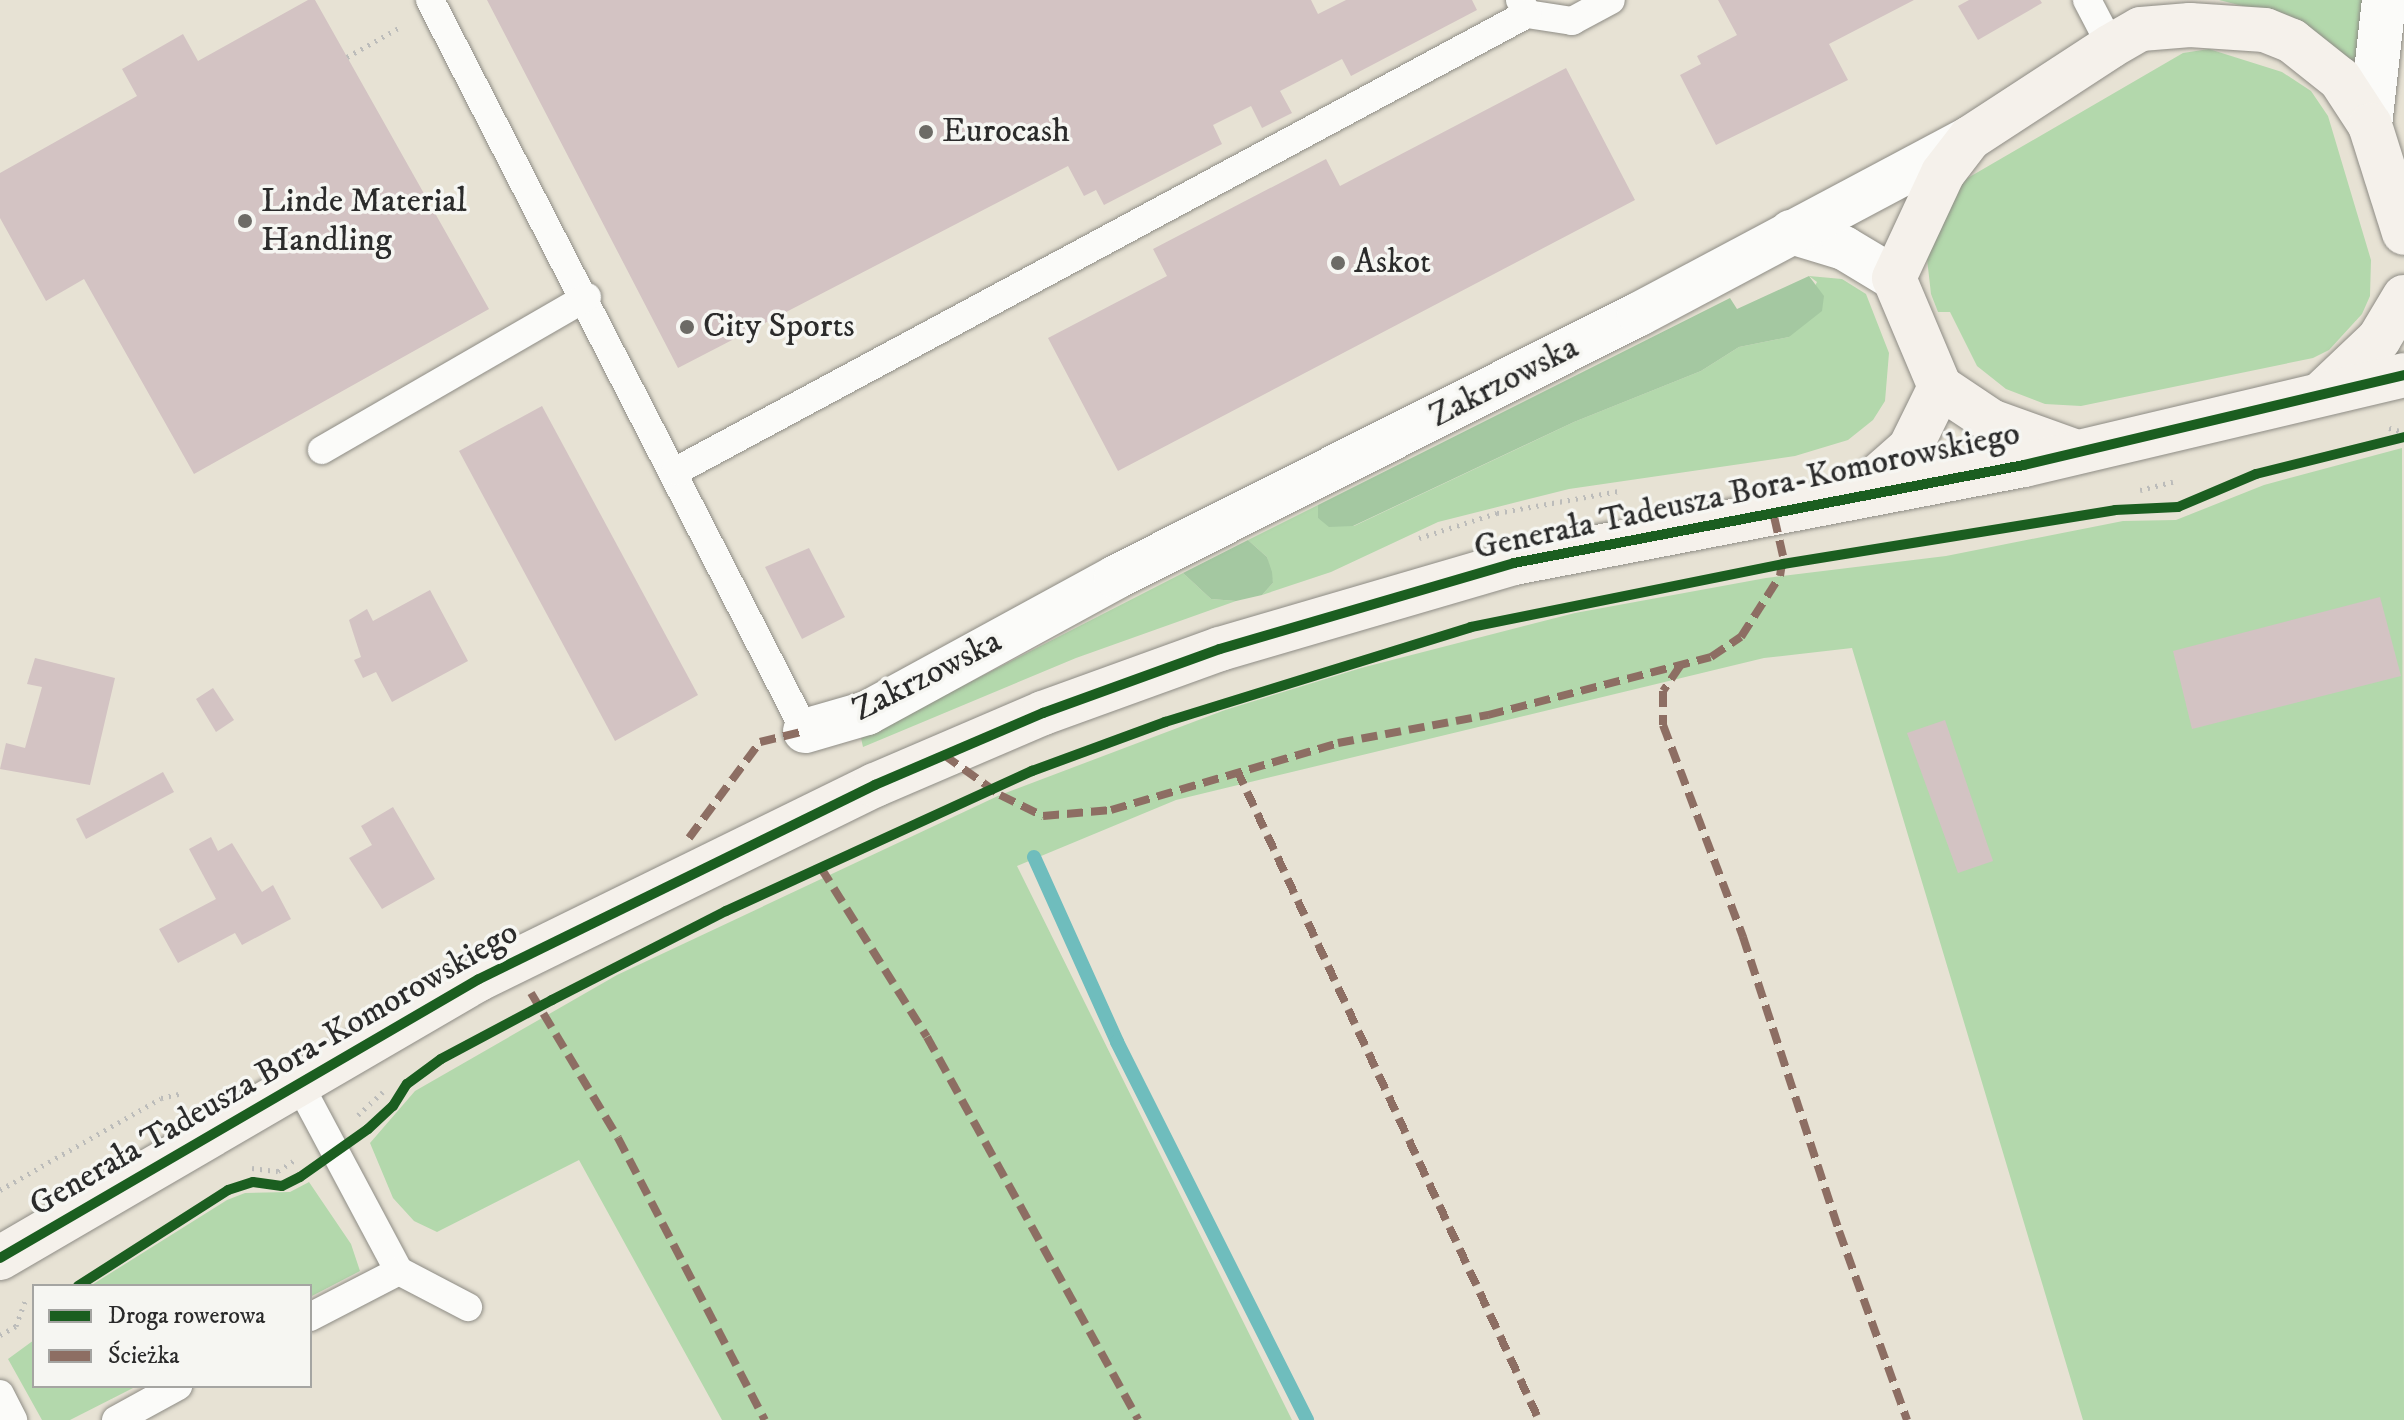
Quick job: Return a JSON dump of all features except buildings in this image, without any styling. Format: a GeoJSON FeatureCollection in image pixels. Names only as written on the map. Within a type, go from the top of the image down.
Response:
{"type":"FeatureCollection","features":[{"type":"Feature","properties":{"kind":"street","name":"Zakrzowska"},"geometry":{"type":"LineString","coordinates":[[805,731],[867,713],[1116,577],[1970,138],[2186,0]]}},
{"type":"Feature","properties":{"kind":"street"},"geometry":{"type":"LineString","coordinates":[[2370,125],[2384,0]]}},
{"type":"Feature","properties":{"kind":"street"},"geometry":{"type":"LineString","coordinates":[[2126,38],[2224,25],[2265,30],[2292,41],[2340,79],[2370,125],[2404,233]]}},
{"type":"Feature","properties":{"kind":"street"},"geometry":{"type":"LineString","coordinates":[[1894,278],[1943,173],[1970,138]]}},
{"type":"Feature","properties":{"kind":"street"},"geometry":{"type":"LineString","coordinates":[[1791,232],[1844,248],[1894,278],[1940,387],[1962,406],[2012,431],[2071,450]]}},
{"type":"Feature","properties":{"kind":"street"},"geometry":{"type":"LineString","coordinates":[[2316,398],[2379,339],[2404,297]]}},
{"type":"Feature","properties":{"kind":"street","name":"Generała Tadeusza Bora-Komorowskiego"},"geometry":{"type":"LineString","coordinates":[[0,1258],[479,979],[683,875],[875,785],[1043,713],[1220,649],[1514,563],[1859,493],[2024,465],[2071,450],[2316,398],[2404,375]]}},
{"type":"Feature","properties":{"kind":"street"},"geometry":{"type":"LineString","coordinates":[[1859,493],[1910,448],[1940,387]]}},
{"type":"Feature","properties":{"kind":"lane"},"geometry":{"type":"LineString","coordinates":[[676,471],[1523,7],[1572,21],[1611,0]]}},
{"type":"Feature","properties":{"kind":"lane"},"geometry":{"type":"LineString","coordinates":[[2087,0],[2126,38]]}},
{"type":"Feature","properties":{"kind":"lane"},"geometry":{"type":"LineString","coordinates":[[432,4],[587,297],[805,731]]}},
{"type":"Feature","properties":{"kind":"lane"},"geometry":{"type":"LineString","coordinates":[[322,450],[587,297]]}},
{"type":"Feature","properties":{"kind":"lane"},"geometry":{"type":"LineString","coordinates":[[299,1084],[399,1271],[468,1307]]}},
{"type":"Feature","properties":{"kind":"lane"},"geometry":{"type":"LineString","coordinates":[[312,1316],[399,1271]]}},
{"type":"Feature","properties":{"kind":"lane"},"geometry":{"type":"LineString","coordinates":[[116,1420],[174,1388]]}},
{"type":"Feature","properties":{"kind":"lane"},"geometry":{"type":"LineString","coordinates":[[0,1394],[13,1420]]}},
{"type":"Feature","properties":{"kind":"path"},"geometry":{"type":"LineString","coordinates":[[347,57],[432,4]]}},
{"type":"Feature","properties":{"kind":"path"},"geometry":{"type":"LineString","coordinates":[[2390,440],[2404,437]]}},
{"type":"Feature","properties":{"kind":"path"},"geometry":{"type":"LineString","coordinates":[[369,1107],[390,1080]]}},
{"type":"Feature","properties":{"kind":"path"},"geometry":{"type":"LineString","coordinates":[[0,1190],[45,1165]]}},
{"type":"Feature","properties":{"kind":"path"},"geometry":{"type":"LineString","coordinates":[[0,1335],[16,1326],[32,1293]]}},
{"type":"Feature","properties":{"kind":"green space"},"geometry":{"type":"Polygon","coordinates":[[[2219,0],[2369,0],[2357,67],[2278,15],[2219,0]]]}},
{"type":"Feature","properties":{"kind":"green space"},"geometry":{"type":"Polygon","coordinates":[[[2209,49],[2282,72],[2311,91],[2328,116],[2371,260],[2370,296],[2362,314],[2329,350],[2313,358],[2081,406],[2045,404],[2006,389],[1977,366],[1950,312],[1938,312],[1931,294],[1926,250],[1948,200],[1966,179],[2183,53],[2209,49]]]}},
{"type":"Feature","properties":{"kind":"green space"},"geometry":{"type":"Polygon","coordinates":[[[1809,276],[1842,279],[1866,294],[1889,353],[1885,401],[1873,420],[1848,440],[1795,456],[1569,489],[1438,522],[1331,572],[1262,595],[1273,583],[1267,557],[1248,540],[1318,505],[1318,518],[1354,526],[1574,422],[1701,371],[1739,347],[1789,337],[1817,282],[1809,276]]]}},
{"type":"Feature","properties":{"kind":"green space"},"geometry":{"type":"Polygon","coordinates":[[[1809,276],[1824,296],[1822,311],[1789,337],[1739,347],[1701,371],[1574,422],[1353,526],[1329,527],[1318,518],[1318,505],[1730,298],[1737,309],[1809,276]]]}},
{"type":"Feature","properties":{"kind":"green space"},"geometry":{"type":"Polygon","coordinates":[[[2402,448],[2404,1420],[2083,1420],[1852,648],[1764,658],[1176,800],[1017,866],[1292,1420],[722,1420],[579,1160],[437,1232],[414,1221],[393,1198],[370,1143],[415,1091],[617,975],[1000,795],[1225,710],[1361,668],[1575,613],[1766,578],[1946,556],[2123,521],[2176,520],[2264,485],[2402,448]]]}},
{"type":"Feature","properties":{"kind":"green space"},"geometry":{"type":"Polygon","coordinates":[[[1248,540],[1267,557],[1272,572],[1273,583],[1262,595],[1236,601],[1211,599],[1183,573],[1248,540]]]}},
{"type":"Feature","properties":{"kind":"green space"},"geometry":{"type":"Polygon","coordinates":[[[1183,573],[1211,599],[1236,601],[1076,658],[863,747],[861,738],[1183,573]]]}},
{"type":"Feature","properties":{"kind":"green space"},"geometry":{"type":"Polygon","coordinates":[[[309,1182],[351,1244],[360,1271],[312,1296],[312,1284],[93,1284],[227,1200],[245,1193],[290,1192],[309,1182]]]}},
{"type":"Feature","properties":{"kind":"green space"},"geometry":{"type":"Polygon","coordinates":[[[32,1341],[32,1388],[133,1388],[70,1420],[42,1420],[8,1359],[32,1341]]]}},
{"type":"Feature","properties":{"kind":"waterway"},"geometry":{"type":"LineString","coordinates":[[1034,857],[1117,1042],[1307,1420]]}},
{"type":"Feature","properties":{"kind":"marked path"},"geometry":{"type":"LineString","coordinates":[[944,755],[1000,795],[1043,816],[1111,810],[1338,743],[1488,715],[1711,657],[1741,637],[1780,576],[1783,556],[1773,512]]}},
{"type":"Feature","properties":{"kind":"marked path"},"geometry":{"type":"LineString","coordinates":[[1680,666],[1663,691],[1663,725],[1743,937],[1839,1231],[1907,1420]]}},
{"type":"Feature","properties":{"kind":"marked path"},"geometry":{"type":"LineString","coordinates":[[689,838],[760,742],[805,731]]}},
{"type":"Feature","properties":{"kind":"marked path"},"geometry":{"type":"LineString","coordinates":[[1237,770],[1539,1420]]}},
{"type":"Feature","properties":{"kind":"marked path"},"geometry":{"type":"LineString","coordinates":[[821,868],[927,1037],[1138,1420]]}},
{"type":"Feature","properties":{"kind":"marked path"},"geometry":{"type":"LineString","coordinates":[[531,993],[618,1138],[765,1420]]}},
{"type":"Feature","properties":{"kind":"cycle path"},"geometry":{"type":"LineString","coordinates":[[0,1258],[479,979],[875,785],[1043,713],[1220,649],[1514,563],[2024,465],[2404,375]]}},
{"type":"Feature","properties":{"kind":"cycle path"},"geometry":{"type":"LineString","coordinates":[[81,1284],[228,1190],[253,1182],[282,1186],[300,1177],[368,1129],[393,1106],[407,1084],[441,1059],[552,1000],[726,911],[1032,771],[1165,722],[1471,627],[1783,564],[2115,510],[2178,507],[2256,474],[2404,437]]}},
{"type":"Feature","properties":{"kind":"place","name":"Eurocash"},"geometry":{"type":"Point","coordinates":[926,132]}},
{"type":"Feature","properties":{"kind":"place","name":"Linde Material Handling"},"geometry":{"type":"Point","coordinates":[245,221]}},
{"type":"Feature","properties":{"kind":"place","name":"Askot"},"geometry":{"type":"Point","coordinates":[1338,263]}},
{"type":"Feature","properties":{"kind":"place","name":"City Sports"},"geometry":{"type":"Point","coordinates":[687,327]}}]}
